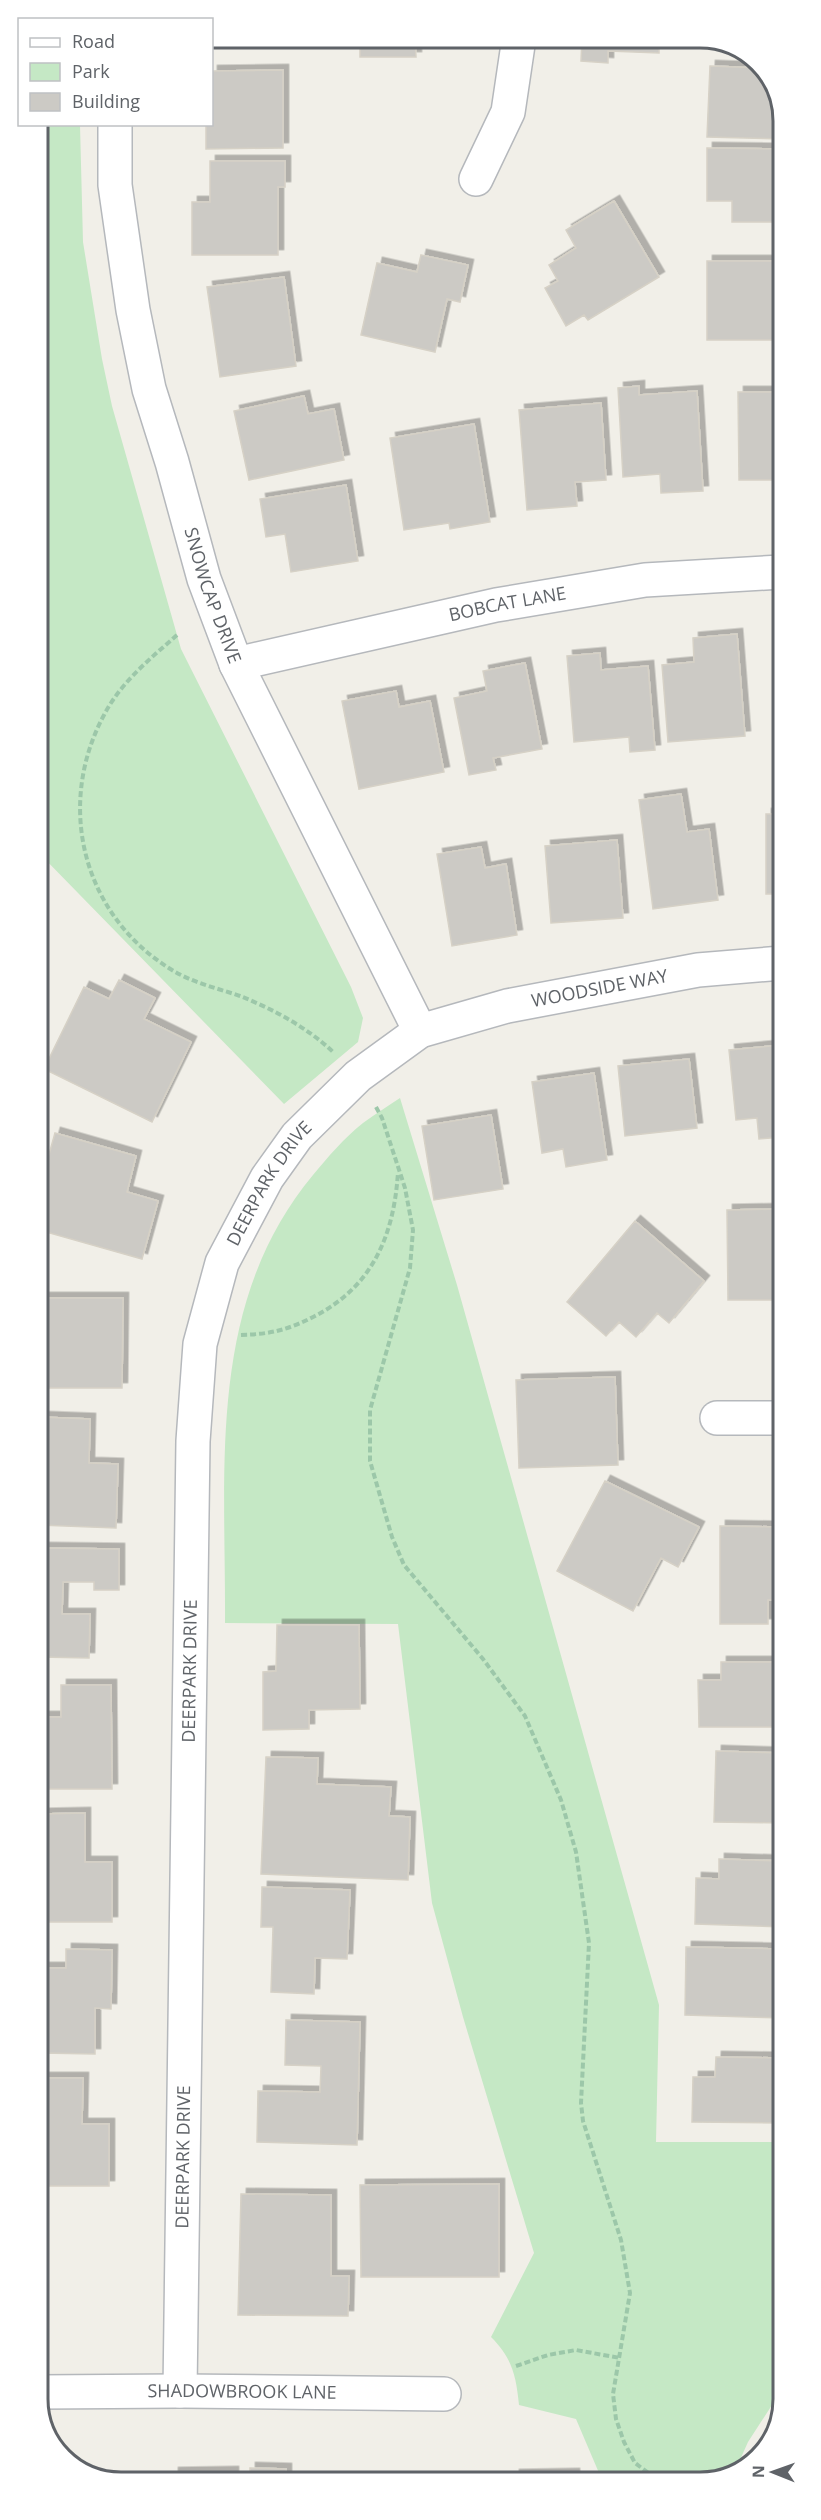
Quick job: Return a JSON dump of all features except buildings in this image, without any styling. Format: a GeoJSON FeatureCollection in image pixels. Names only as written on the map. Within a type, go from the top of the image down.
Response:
{"type":"FeatureCollection","features":[{"type":"Feature","properties":{"kind":"street"},"geometry":{"type":"LineString","coordinates":[[476,179],[508,112],[518,48]]}},
{"type":"Feature","properties":{"kind":"street","name":"SNOWCAP DRIVE"},"geometry":{"type":"LineString","coordinates":[[115,126],[115,185],[133,310],[149,389],[204,579],[236,664],[420,1031]]}},
{"type":"Feature","properties":{"kind":"street","name":"BOBCAT LANE"},"geometry":{"type":"LineString","coordinates":[[236,664],[496,605],[645,580],[773,572]]}},
{"type":"Feature","properties":{"kind":"street","name":"WOODSIDE WAY"},"geometry":{"type":"LineString","coordinates":[[420,1031],[507,1006],[698,970],[773,964]]}},
{"type":"Feature","properties":{"kind":"street","name":"DEERPARK DRIVE"},"geometry":{"type":"LineString","coordinates":[[180,2391],[193,1441],[200,1344],[222,1263],[267,1178],[297,1136],[358,1076],[420,1031]]}},
{"type":"Feature","properties":{"kind":"street"},"geometry":{"type":"LineString","coordinates":[[717,1418],[773,1418]]}},
{"type":"Feature","properties":{"kind":"street","name":"SHADOWBROOK LANE"},"geometry":{"type":"LineString","coordinates":[[48,2392],[444,2394]]}},
{"type":"Feature","properties":{"kind":"path"},"geometry":{"type":"LineString","coordinates":[[177,634],[130,677],[104,714],[90,747],[79,820],[82,847],[93,878],[119,924],[157,961],[194,981],[242,997],[316,1036],[358,1076],[381,1118],[399,1168],[413,1230],[410,1268],[370,1410],[370,1461],[392,1537],[404,1565],[483,1659],[525,1716],[561,1800],[576,1852],[589,1943],[581,2103],[583,2121],[621,2240],[630,2293],[613,2394],[616,2419],[624,2442],[635,2463],[647,2472]]}},
{"type":"Feature","properties":{"kind":"path"},"geometry":{"type":"LineString","coordinates":[[241,1335],[266,1335],[284,1331],[336,1305],[358,1286],[372,1265],[392,1222],[399,1168]]}},
{"type":"Feature","properties":{"kind":"path"},"geometry":{"type":"LineString","coordinates":[[516,2366],[548,2355],[576,2350],[620,2358]]}},
{"type":"Feature","properties":{"kind":"green space"},"geometry":{"type":"Polygon","coordinates":[[[48,126],[80,126],[83,242],[102,359],[112,406],[181,649],[351,987],[363,1018],[358,1042],[284,1104],[48,862],[48,126]]]}},
{"type":"Feature","properties":{"kind":"green space"},"geometry":{"type":"Polygon","coordinates":[[[400,1098],[457,1285],[659,2005],[656,2142],[773,2142],[773,2404],[748,2442],[743,2442],[743,2453],[740,2461],[719,2470],[599,2472],[576,2419],[519,2405],[512,2368],[504,2352],[491,2337],[534,2253],[463,2017],[432,1903],[398,1624],[225,1623],[225,1447],[229,1389],[238,1332],[254,1277],[279,1225],[313,1175],[356,1129],[400,1098]]]}}]}
